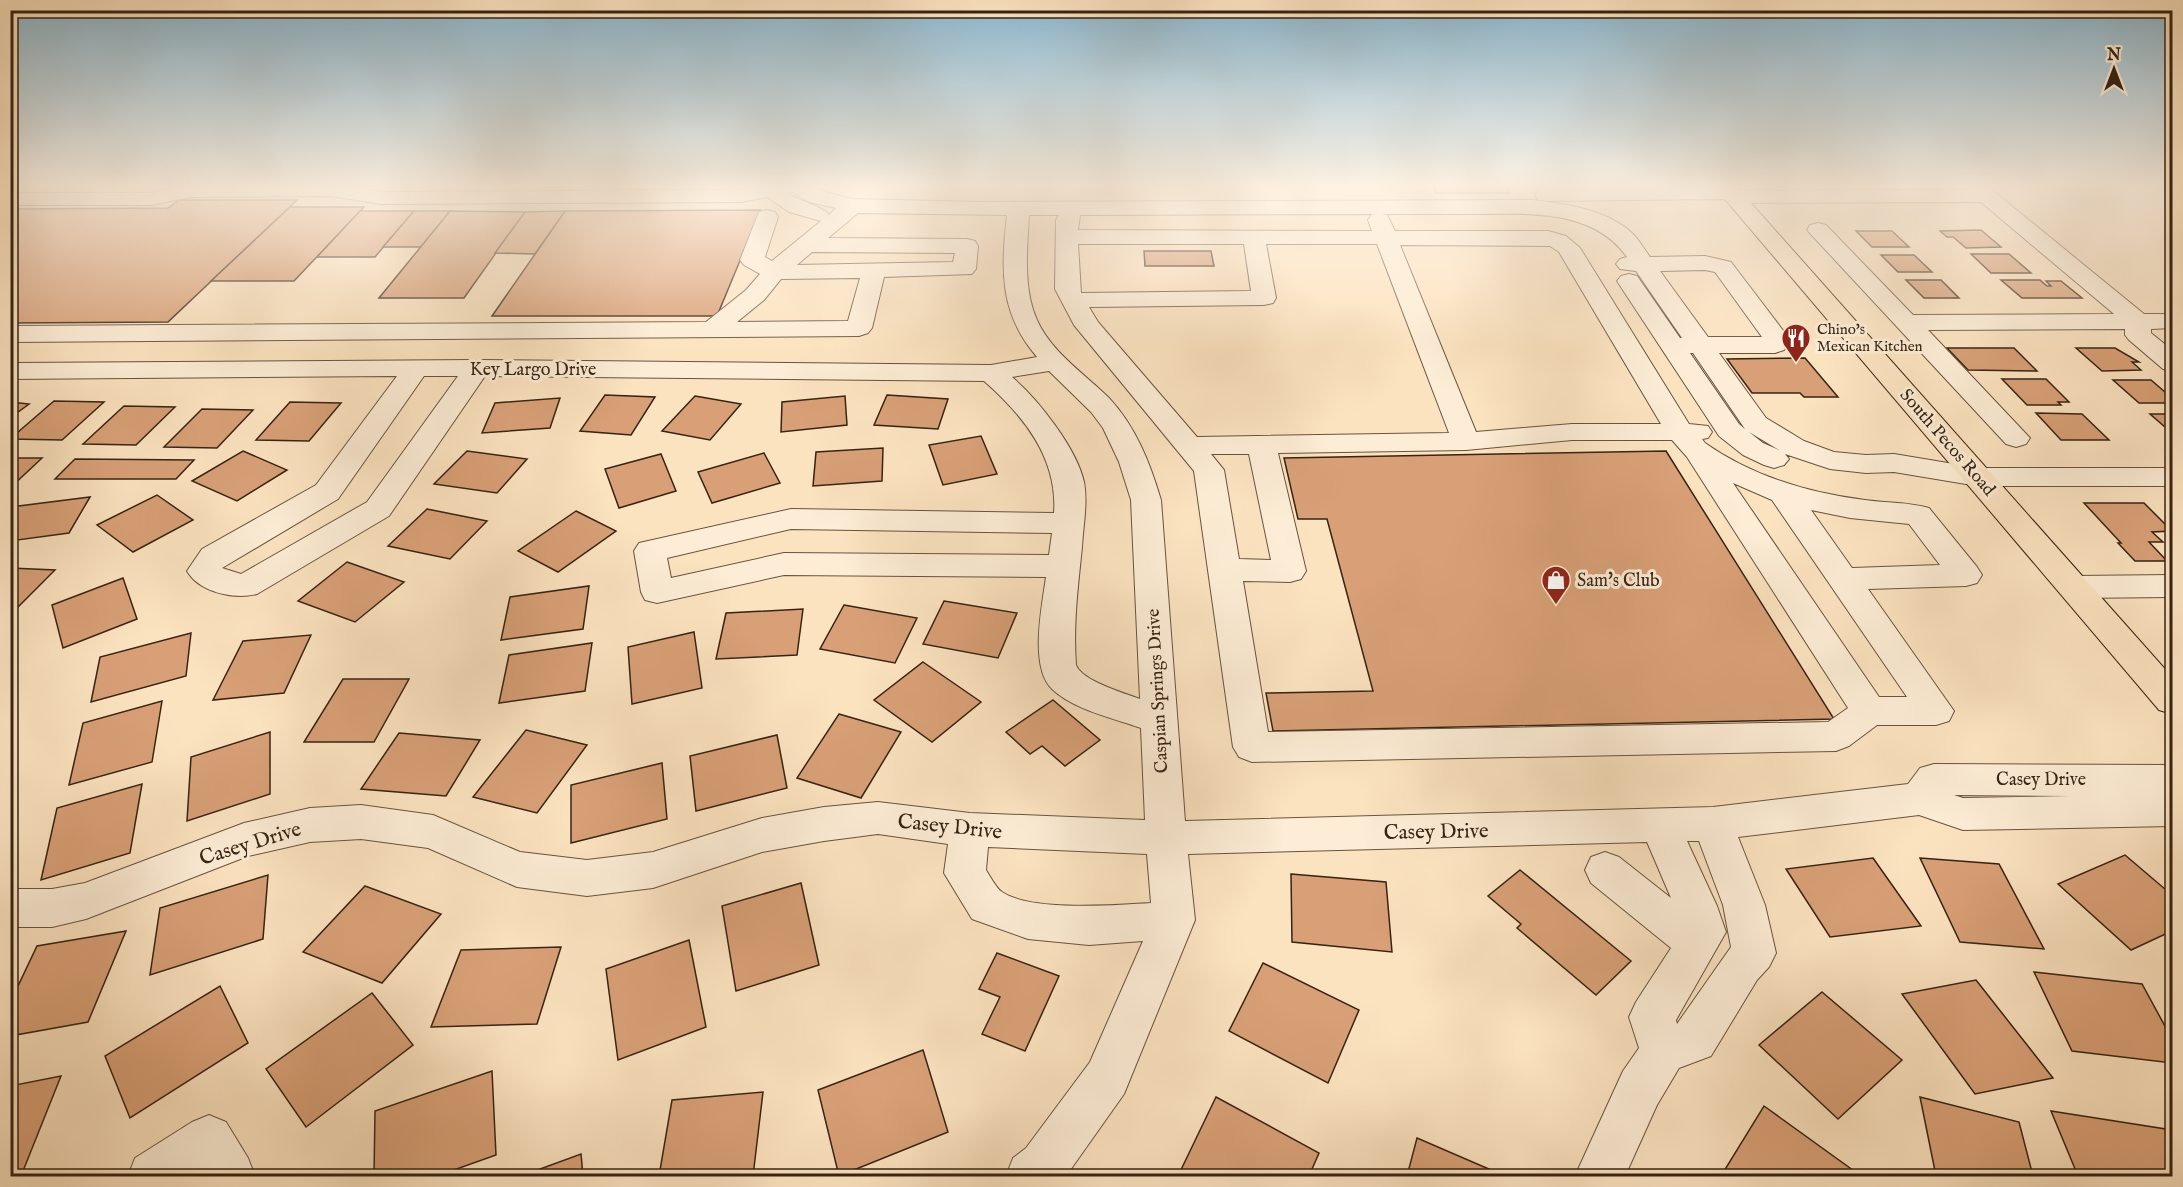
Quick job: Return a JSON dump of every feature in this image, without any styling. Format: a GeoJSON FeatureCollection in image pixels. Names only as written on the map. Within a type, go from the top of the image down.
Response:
{"type":"FeatureCollection","features":[{"type":"Feature","properties":{"kind":"main road","name":"South Pecos Road"},"geometry":{"type":"LineString","coordinates":[[1772,240],[2172,700]]}},
{"type":"Feature","properties":{"kind":"street"},"geometry":{"type":"LineString","coordinates":[[759,240],[752,260],[774,272],[872,281]]}},
{"type":"Feature","properties":{"kind":"street"},"geometry":{"type":"LineString","coordinates":[[712,330],[755,295],[774,272],[811,240]]}},
{"type":"Feature","properties":{"kind":"street","name":"Caspian Springs Drive"},"geometry":{"type":"LineString","coordinates":[[1020,240],[1017,294],[1024,320],[1041,348],[1117,426],[1134,458],[1146,500],[1166,838],[1174,921],[1107,1078],[1044,1166],[1031,1176]]}},
{"type":"Feature","properties":{"kind":"street"},"geometry":{"type":"LineString","coordinates":[[1069,240],[1067,289],[1087,325],[1209,470],[1252,747],[1836,736],[1869,711],[1936,711],[1783,493]]}},
{"type":"Feature","properties":{"kind":"street"},"geometry":{"type":"LineString","coordinates":[[1073,300],[1264,298],[1254,240]]}},
{"type":"Feature","properties":{"kind":"street"},"geometry":{"type":"LineString","coordinates":[[1387,240],[1466,441]]}},
{"type":"Feature","properties":{"kind":"street"},"geometry":{"type":"LineString","coordinates":[[1556,240],[1568,248],[1687,441],[1869,711]]}},
{"type":"Feature","properties":{"kind":"street"},"geometry":{"type":"LineString","coordinates":[[1599,240],[1732,432],[1753,449],[1788,466],[1809,475],[1866,486],[1915,486],[1978,477],[2162,477],[2172,498]]}},
{"type":"Feature","properties":{"kind":"street"},"geometry":{"type":"LineString","coordinates":[[1625,240],[1644,264],[1756,424],[1794,447],[1830,460],[1866,464],[1894,463],[1978,477]]}},
{"type":"Feature","properties":{"kind":"street"},"geometry":{"type":"LineString","coordinates":[[1828,240],[2016,438]]}},
{"type":"Feature","properties":{"kind":"street"},"geometry":{"type":"LineString","coordinates":[[2040,240],[2138,321]]}},
{"type":"Feature","properties":{"kind":"street"},"geometry":{"type":"LineString","coordinates":[[755,295],[964,269],[967,246],[806,245]]}},
{"type":"Feature","properties":{"kind":"street"},"geometry":{"type":"LineString","coordinates":[[1617,264],[1705,262],[1723,267],[1778,341],[1775,345],[1672,345]]}},
{"type":"Feature","properties":{"kind":"street"},"geometry":{"type":"LineString","coordinates":[[10,334],[859,328],[872,281]]}},
{"type":"Feature","properties":{"kind":"street"},"geometry":{"type":"LineString","coordinates":[[2138,321],[2138,335],[2172,363]]}},
{"type":"Feature","properties":{"kind":"street"},"geometry":{"type":"LineString","coordinates":[[1907,323],[2172,321]]}},
{"type":"Feature","properties":{"kind":"street","name":"Key Largo Drive"},"geometry":{"type":"LineString","coordinates":[[10,371],[477,368],[991,373],[1054,362]]}},
{"type":"Feature","properties":{"kind":"street"},"geometry":{"type":"LineString","coordinates":[[416,369],[327,492],[213,557],[203,571],[219,581],[246,586],[378,509],[477,368]]}},
{"type":"Feature","properties":{"kind":"street"},"geometry":{"type":"LineString","coordinates":[[991,373],[1025,404],[1053,447],[1069,483],[1055,654],[1061,676],[1075,687],[1159,720]]}},
{"type":"Feature","properties":{"kind":"street"},"geometry":{"type":"LineString","coordinates":[[1189,446],[1466,441],[1572,432],[1687,441],[1732,432],[1766,430]]}},
{"type":"Feature","properties":{"kind":"street"},"geometry":{"type":"LineString","coordinates":[[1687,441],[1720,467],[1783,493],[1825,506],[1918,515],[1966,575],[1843,579]]}},
{"type":"Feature","properties":{"kind":"street"},"geometry":{"type":"LineString","coordinates":[[1224,570],[1290,571],[1261,444]]}},
{"type":"Feature","properties":{"kind":"street"},"geometry":{"type":"LineString","coordinates":[[1064,566],[784,564],[657,592],[650,552],[791,519],[1067,524]]}},
{"type":"Feature","properties":{"kind":"street"},"geometry":{"type":"LineString","coordinates":[[2074,587],[2172,586]]}},
{"type":"Feature","properties":{"kind":"street","name":"Casey Drive"},"geometry":{"type":"LineString","coordinates":[[1918,799],[1934,779],[2172,781]]}},
{"type":"Feature","properties":{"kind":"street","name":"Casey Drive"},"geometry":{"type":"LineString","coordinates":[[10,908],[52,908],[86,900],[244,840],[310,825],[361,822],[433,832],[517,869],[587,878],[653,870],[762,835],[824,824],[878,818],[969,830],[1166,838],[1713,824],[1918,799],[1963,814],[2172,810]]}},
{"type":"Feature","properties":{"kind":"street"},"geometry":{"type":"LineString","coordinates":[[1713,824],[1744,905],[1754,953]]}},
{"type":"Feature","properties":{"kind":"street"},"geometry":{"type":"LineString","coordinates":[[1659,825],[1696,906],[1705,932],[1652,1017],[1663,1052]]}},
{"type":"Feature","properties":{"kind":"street"},"geometry":{"type":"LineString","coordinates":[[969,830],[965,873],[987,906],[1028,921],[1089,926],[1174,921]]}},
{"type":"Feature","properties":{"kind":"street"},"geometry":{"type":"LineString","coordinates":[[1605,870],[1699,941],[1754,953]]}},
{"type":"Feature","properties":{"kind":"street"},"geometry":{"type":"LineString","coordinates":[[1600,1176],[1640,1088],[1663,1052],[1695,1040],[1742,966],[1754,953]]}},
{"type":"Feature","properties":{"kind":"street"},"geometry":{"type":"LineString","coordinates":[[153,1176],[209,1139],[230,1176]]}},
{"type":"Feature","properties":{"kind":"building"},"geometry":{"type":"Polygon","coordinates":[[[10,240],[254,240],[168,322],[10,323],[10,240]]]}},
{"type":"Feature","properties":{"kind":"building"},"geometry":{"type":"Polygon","coordinates":[[[254,240],[332,240],[294,281],[211,281],[254,240]]]}},
{"type":"Feature","properties":{"kind":"building"},"geometry":{"type":"Polygon","coordinates":[[[333,240],[389,240],[375,257],[317,257],[333,240]]]}},
{"type":"Feature","properties":{"kind":"building"},"geometry":{"type":"Polygon","coordinates":[[[389,240],[427,240],[422,247],[383,247],[389,240]]]}},
{"type":"Feature","properties":{"kind":"building"},"geometry":{"type":"Polygon","coordinates":[[[426,240],[505,240],[464,298],[379,298],[426,240]]]}},
{"type":"Feature","properties":{"kind":"building"},"geometry":{"type":"Polygon","coordinates":[[[504,240],[544,240],[535,254],[495,253],[504,240]]]}},
{"type":"Feature","properties":{"kind":"building"},"geometry":{"type":"Polygon","coordinates":[[[545,240],[748,240],[717,316],[492,316],[545,240]]]}},
{"type":"Feature","properties":{"kind":"building"},"geometry":{"type":"Polygon","coordinates":[[[1865,240],[1902,240],[1909,247],[1872,247],[1865,240]]]}},
{"type":"Feature","properties":{"kind":"building"},"geometry":{"type":"Polygon","coordinates":[[[1957,240],[1993,240],[2001,247],[1966,248],[1957,240]]]}},
{"type":"Feature","properties":{"kind":"building"},"geometry":{"type":"Polygon","coordinates":[[[1144,251],[1211,251],[1214,266],[1145,266],[1144,251]]]}},
{"type":"Feature","properties":{"kind":"building"},"geometry":{"type":"Polygon","coordinates":[[[1971,254],[2009,254],[2031,273],[1991,273],[1971,254]]]}},
{"type":"Feature","properties":{"kind":"building"},"geometry":{"type":"Polygon","coordinates":[[[1881,255],[1914,255],[1932,272],[1898,272],[1881,255]]]}},
{"type":"Feature","properties":{"kind":"building"},"geometry":{"type":"Polygon","coordinates":[[[1906,280],[1941,280],[1959,298],[1924,298],[1906,280]]]}},
{"type":"Feature","properties":{"kind":"building"},"geometry":{"type":"Polygon","coordinates":[[[2001,280],[2040,280],[2047,286],[2051,286],[2046,281],[2061,281],[2082,298],[2022,298],[2001,280]]]}},
{"type":"Feature","properties":{"kind":"building"},"geometry":{"type":"Polygon","coordinates":[[[1947,348],[2014,348],[2037,371],[1968,370],[1947,348]]]}},
{"type":"Feature","properties":{"kind":"building"},"geometry":{"type":"Polygon","coordinates":[[[2076,348],[2115,348],[2139,362],[2132,362],[2141,370],[2102,371],[2076,348]]]}},
{"type":"Feature","properties":{"kind":"building"},"geometry":{"type":"Polygon","coordinates":[[[1805,358],[1838,397],[1804,397],[1800,393],[1752,393],[1727,359],[1805,358]]]}},
{"type":"Feature","properties":{"kind":"building"},"geometry":{"type":"Polygon","coordinates":[[[2002,379],[2046,379],[2069,402],[2058,402],[2061,405],[2027,405],[2002,379]]]}},
{"type":"Feature","properties":{"kind":"building"},"geometry":{"type":"Polygon","coordinates":[[[2113,380],[2151,380],[2172,398],[2172,403],[2139,403],[2113,380]]]}},
{"type":"Feature","properties":{"kind":"building"},"geometry":{"type":"Polygon","coordinates":[[[605,395],[655,397],[631,435],[580,431],[605,395]]]}},
{"type":"Feature","properties":{"kind":"building"},"geometry":{"type":"Polygon","coordinates":[[[887,395],[948,399],[938,429],[874,425],[887,395]]]}},
{"type":"Feature","properties":{"kind":"building"},"geometry":{"type":"Polygon","coordinates":[[[695,396],[741,404],[710,440],[662,431],[695,396]]]}},
{"type":"Feature","properties":{"kind":"building"},"geometry":{"type":"Polygon","coordinates":[[[845,396],[847,425],[781,432],[782,402],[845,396]]]}},
{"type":"Feature","properties":{"kind":"building"},"geometry":{"type":"Polygon","coordinates":[[[560,398],[550,428],[482,433],[495,403],[560,398]]]}},
{"type":"Feature","properties":{"kind":"building"},"geometry":{"type":"Polygon","coordinates":[[[54,401],[104,402],[62,440],[10,439],[54,401]]]}},
{"type":"Feature","properties":{"kind":"building"},"geometry":{"type":"Polygon","coordinates":[[[10,402],[29,404],[10,418],[10,402]]]}},
{"type":"Feature","properties":{"kind":"building"},"geometry":{"type":"Polygon","coordinates":[[[290,402],[341,403],[309,441],[256,440],[290,402]]]}},
{"type":"Feature","properties":{"kind":"building"},"geometry":{"type":"Polygon","coordinates":[[[124,406],[175,407],[136,445],[83,444],[124,406]]]}},
{"type":"Feature","properties":{"kind":"building"},"geometry":{"type":"Polygon","coordinates":[[[202,409],[253,410],[217,448],[164,447],[202,409]]]}},
{"type":"Feature","properties":{"kind":"building"},"geometry":{"type":"Polygon","coordinates":[[[2036,413],[2082,414],[2109,440],[2061,440],[2036,413]]]}},
{"type":"Feature","properties":{"kind":"building"},"geometry":{"type":"Polygon","coordinates":[[[2150,414],[2172,414],[2172,433],[2150,414]]]}},
{"type":"Feature","properties":{"kind":"building"},"geometry":{"type":"Polygon","coordinates":[[[981,436],[997,474],[943,485],[929,445],[981,436]]]}},
{"type":"Feature","properties":{"kind":"building"},"geometry":{"type":"Polygon","coordinates":[[[883,448],[882,481],[813,486],[816,452],[883,448]]]}},
{"type":"Feature","properties":{"kind":"building"},"geometry":{"type":"Polygon","coordinates":[[[243,451],[287,470],[237,501],[192,481],[243,451]]]}},
{"type":"Feature","properties":{"kind":"building"},"geometry":{"type":"Polygon","coordinates":[[[467,451],[527,459],[497,493],[434,484],[467,451]]]}},
{"type":"Feature","properties":{"kind":"building","name":"Sam's Club"},"geometry":{"type":"Polygon","coordinates":[[[1666,451],[1834,719],[1273,731],[1266,693],[1373,691],[1327,519],[1298,519],[1284,458],[1666,451]]]}},
{"type":"Feature","properties":{"kind":"building"},"geometry":{"type":"Polygon","coordinates":[[[764,453],[780,483],[712,503],[698,472],[764,453]]]}},
{"type":"Feature","properties":{"kind":"building"},"geometry":{"type":"Polygon","coordinates":[[[661,454],[676,491],[619,508],[605,469],[661,454]]]}},
{"type":"Feature","properties":{"kind":"building"},"geometry":{"type":"Polygon","coordinates":[[[10,458],[42,458],[10,488],[10,458]]]}},
{"type":"Feature","properties":{"kind":"building"},"geometry":{"type":"Polygon","coordinates":[[[75,459],[194,460],[176,479],[55,479],[75,459]]]}},
{"type":"Feature","properties":{"kind":"building"},"geometry":{"type":"Polygon","coordinates":[[[157,495],[193,520],[133,552],[97,525],[157,495]]]}},
{"type":"Feature","properties":{"kind":"building"},"geometry":{"type":"Polygon","coordinates":[[[90,497],[69,533],[10,541],[11,507],[90,497]]]}},
{"type":"Feature","properties":{"kind":"building"},"geometry":{"type":"Polygon","coordinates":[[[2084,503],[2144,503],[2172,531],[2152,532],[2163,542],[2149,542],[2167,561],[2135,561],[2084,503]]]}},
{"type":"Feature","properties":{"kind":"building"},"geometry":{"type":"Polygon","coordinates":[[[427,509],[487,521],[450,559],[388,546],[427,509]]]}},
{"type":"Feature","properties":{"kind":"building"},"geometry":{"type":"Polygon","coordinates":[[[576,511],[616,531],[558,572],[518,551],[576,511]]]}},
{"type":"Feature","properties":{"kind":"building"},"geometry":{"type":"Polygon","coordinates":[[[347,562],[404,582],[355,622],[298,601],[347,562]]]}},
{"type":"Feature","properties":{"kind":"building"},"geometry":{"type":"Polygon","coordinates":[[[10,568],[55,570],[13,612],[10,612],[10,568]]]}},
{"type":"Feature","properties":{"kind":"building"},"geometry":{"type":"Polygon","coordinates":[[[123,578],[137,619],[63,648],[52,605],[123,578]]]}},
{"type":"Feature","properties":{"kind":"building"},"geometry":{"type":"Polygon","coordinates":[[[589,586],[583,629],[501,640],[510,597],[589,586]]]}},
{"type":"Feature","properties":{"kind":"building"},"geometry":{"type":"Polygon","coordinates":[[[944,601],[1017,613],[998,658],[923,644],[944,601]]]}},
{"type":"Feature","properties":{"kind":"building"},"geometry":{"type":"Polygon","coordinates":[[[844,605],[917,618],[895,663],[820,649],[844,605]]]}},
{"type":"Feature","properties":{"kind":"building"},"geometry":{"type":"Polygon","coordinates":[[[803,609],[797,655],[716,659],[726,613],[803,609]]]}},
{"type":"Feature","properties":{"kind":"building"},"geometry":{"type":"Polygon","coordinates":[[[694,632],[702,688],[632,704],[628,647],[694,632]]]}},
{"type":"Feature","properties":{"kind":"building"},"geometry":{"type":"Polygon","coordinates":[[[191,633],[186,676],[91,702],[100,657],[191,633]]]}},
{"type":"Feature","properties":{"kind":"building"},"geometry":{"type":"Polygon","coordinates":[[[311,635],[284,693],[213,700],[243,641],[311,635]]]}},
{"type":"Feature","properties":{"kind":"building"},"geometry":{"type":"Polygon","coordinates":[[[592,643],[585,691],[499,703],[509,655],[592,643]]]}},
{"type":"Feature","properties":{"kind":"building"},"geometry":{"type":"Polygon","coordinates":[[[923,662],[981,702],[932,742],[874,700],[923,662]]]}},
{"type":"Feature","properties":{"kind":"building"},"geometry":{"type":"Polygon","coordinates":[[[343,679],[409,679],[374,742],[304,742],[343,679]]]}},
{"type":"Feature","properties":{"kind":"building"},"geometry":{"type":"Polygon","coordinates":[[[1053,700],[1100,740],[1065,766],[1042,746],[1030,754],[1006,732],[1053,700]]]}},
{"type":"Feature","properties":{"kind":"building"},"geometry":{"type":"Polygon","coordinates":[[[162,701],[152,762],[69,785],[83,723],[162,701]]]}},
{"type":"Feature","properties":{"kind":"building"},"geometry":{"type":"Polygon","coordinates":[[[839,714],[901,732],[861,798],[797,778],[839,714]]]}},
{"type":"Feature","properties":{"kind":"building"},"geometry":{"type":"Polygon","coordinates":[[[526,730],[587,745],[537,813],[473,797],[526,730]]]}},
{"type":"Feature","properties":{"kind":"building"},"geometry":{"type":"Polygon","coordinates":[[[270,732],[270,794],[187,821],[191,757],[270,732]]]}},
{"type":"Feature","properties":{"kind":"building"},"geometry":{"type":"Polygon","coordinates":[[[399,733],[480,740],[446,796],[361,789],[399,733]]]}},
{"type":"Feature","properties":{"kind":"building"},"geometry":{"type":"Polygon","coordinates":[[[777,735],[787,788],[696,811],[690,756],[777,735]]]}},
{"type":"Feature","properties":{"kind":"building"},"geometry":{"type":"Polygon","coordinates":[[[662,763],[667,819],[571,843],[571,785],[662,763]]]}},
{"type":"Feature","properties":{"kind":"building"},"geometry":{"type":"Polygon","coordinates":[[[142,784],[130,853],[41,880],[57,808],[142,784]]]}},
{"type":"Feature","properties":{"kind":"building"},"geometry":{"type":"Polygon","coordinates":[[[2125,855],[2172,895],[2172,931],[2131,950],[2058,884],[2125,855]]]}},
{"type":"Feature","properties":{"kind":"building"},"geometry":{"type":"Polygon","coordinates":[[[1873,858],[1921,926],[1830,937],[1786,869],[1873,858]]]}},
{"type":"Feature","properties":{"kind":"building"},"geometry":{"type":"Polygon","coordinates":[[[1920,858],[1999,864],[2044,949],[1960,942],[1920,858]]]}},
{"type":"Feature","properties":{"kind":"building"},"geometry":{"type":"Polygon","coordinates":[[[1520,870],[1631,961],[1596,995],[1517,928],[1521,924],[1488,896],[1520,870]]]}},
{"type":"Feature","properties":{"kind":"building"},"geometry":{"type":"Polygon","coordinates":[[[1291,874],[1386,882],[1392,952],[1292,942],[1291,874]]]}},
{"type":"Feature","properties":{"kind":"building"},"geometry":{"type":"Polygon","coordinates":[[[268,875],[263,939],[150,975],[160,908],[268,875]]]}},
{"type":"Feature","properties":{"kind":"building"},"geometry":{"type":"Polygon","coordinates":[[[801,883],[819,965],[736,991],[722,906],[801,883]]]}},
{"type":"Feature","properties":{"kind":"building"},"geometry":{"type":"Polygon","coordinates":[[[365,886],[441,914],[382,983],[303,952],[365,886]]]}},
{"type":"Feature","properties":{"kind":"building"},"geometry":{"type":"Polygon","coordinates":[[[126,931],[88,1022],[10,1036],[10,1003],[37,946],[126,931]]]}},
{"type":"Feature","properties":{"kind":"building"},"geometry":{"type":"Polygon","coordinates":[[[689,940],[706,1027],[618,1060],[606,969],[689,940]]]}},
{"type":"Feature","properties":{"kind":"building"},"geometry":{"type":"Polygon","coordinates":[[[561,947],[537,1024],[431,1027],[461,950],[561,947]]]}},
{"type":"Feature","properties":{"kind":"building"},"geometry":{"type":"Polygon","coordinates":[[[997,953],[1059,976],[1025,1051],[982,1034],[1000,997],[979,989],[997,953]]]}},
{"type":"Feature","properties":{"kind":"building"},"geometry":{"type":"Polygon","coordinates":[[[1263,963],[1359,1010],[1328,1083],[1229,1031],[1263,963]]]}},
{"type":"Feature","properties":{"kind":"building"},"geometry":{"type":"Polygon","coordinates":[[[2034,972],[2142,984],[2172,1039],[2172,1063],[2072,1051],[2034,972]]]}},
{"type":"Feature","properties":{"kind":"building"},"geometry":{"type":"Polygon","coordinates":[[[1976,980],[2053,1078],[1975,1094],[1902,994],[1976,980]]]}},
{"type":"Feature","properties":{"kind":"building"},"geometry":{"type":"Polygon","coordinates":[[[220,986],[248,1043],[130,1118],[105,1056],[220,986]]]}},
{"type":"Feature","properties":{"kind":"building"},"geometry":{"type":"Polygon","coordinates":[[[1822,992],[1902,1060],[1838,1119],[1759,1045],[1822,992]]]}},
{"type":"Feature","properties":{"kind":"building"},"geometry":{"type":"Polygon","coordinates":[[[372,993],[413,1045],[306,1127],[266,1069],[372,993]]]}},
{"type":"Feature","properties":{"kind":"building"},"geometry":{"type":"Polygon","coordinates":[[[923,1050],[948,1132],[839,1176],[818,1090],[923,1050]]]}},
{"type":"Feature","properties":{"kind":"building"},"geometry":{"type":"Polygon","coordinates":[[[492,1071],[496,1155],[437,1176],[374,1176],[375,1111],[492,1071]]]}},
{"type":"Feature","properties":{"kind":"building"},"geometry":{"type":"Polygon","coordinates":[[[61,1076],[21,1176],[10,1176],[10,1086],[61,1076]]]}},
{"type":"Feature","properties":{"kind":"building"},"geometry":{"type":"Polygon","coordinates":[[[763,1092],[753,1176],[659,1176],[672,1100],[763,1092]]]}},
{"type":"Feature","properties":{"kind":"building"},"geometry":{"type":"Polygon","coordinates":[[[1216,1097],[1319,1153],[1309,1176],[1178,1176],[1216,1097]]]}},
{"type":"Feature","properties":{"kind":"building"},"geometry":{"type":"Polygon","coordinates":[[[1920,1097],[2019,1122],[2033,1176],[1936,1176],[1920,1097]]]}},
{"type":"Feature","properties":{"kind":"building"},"geometry":{"type":"Polygon","coordinates":[[[1764,1106],[1861,1176],[1731,1176],[1724,1171],[1764,1106]]]}},
{"type":"Feature","properties":{"kind":"building"},"geometry":{"type":"Polygon","coordinates":[[[2051,1111],[2172,1130],[2172,1176],[2078,1176],[2051,1111]]]}},
{"type":"Feature","properties":{"kind":"building"},"geometry":{"type":"Polygon","coordinates":[[[1417,1138],[1505,1176],[1407,1176],[1417,1138]]]}},
{"type":"Feature","properties":{"kind":"building"},"geometry":{"type":"Polygon","coordinates":[[[581,1154],[583,1176],[521,1176],[581,1154]]]}},
{"type":"Feature","properties":{"kind":"place","name":"Chino's Mexican Kitchen"},"geometry":{"type":"Point","coordinates":[1796,364]}},
{"type":"Feature","properties":{"kind":"place","name":"Sam's Club"},"geometry":{"type":"Point","coordinates":[1556,606]}}]}
